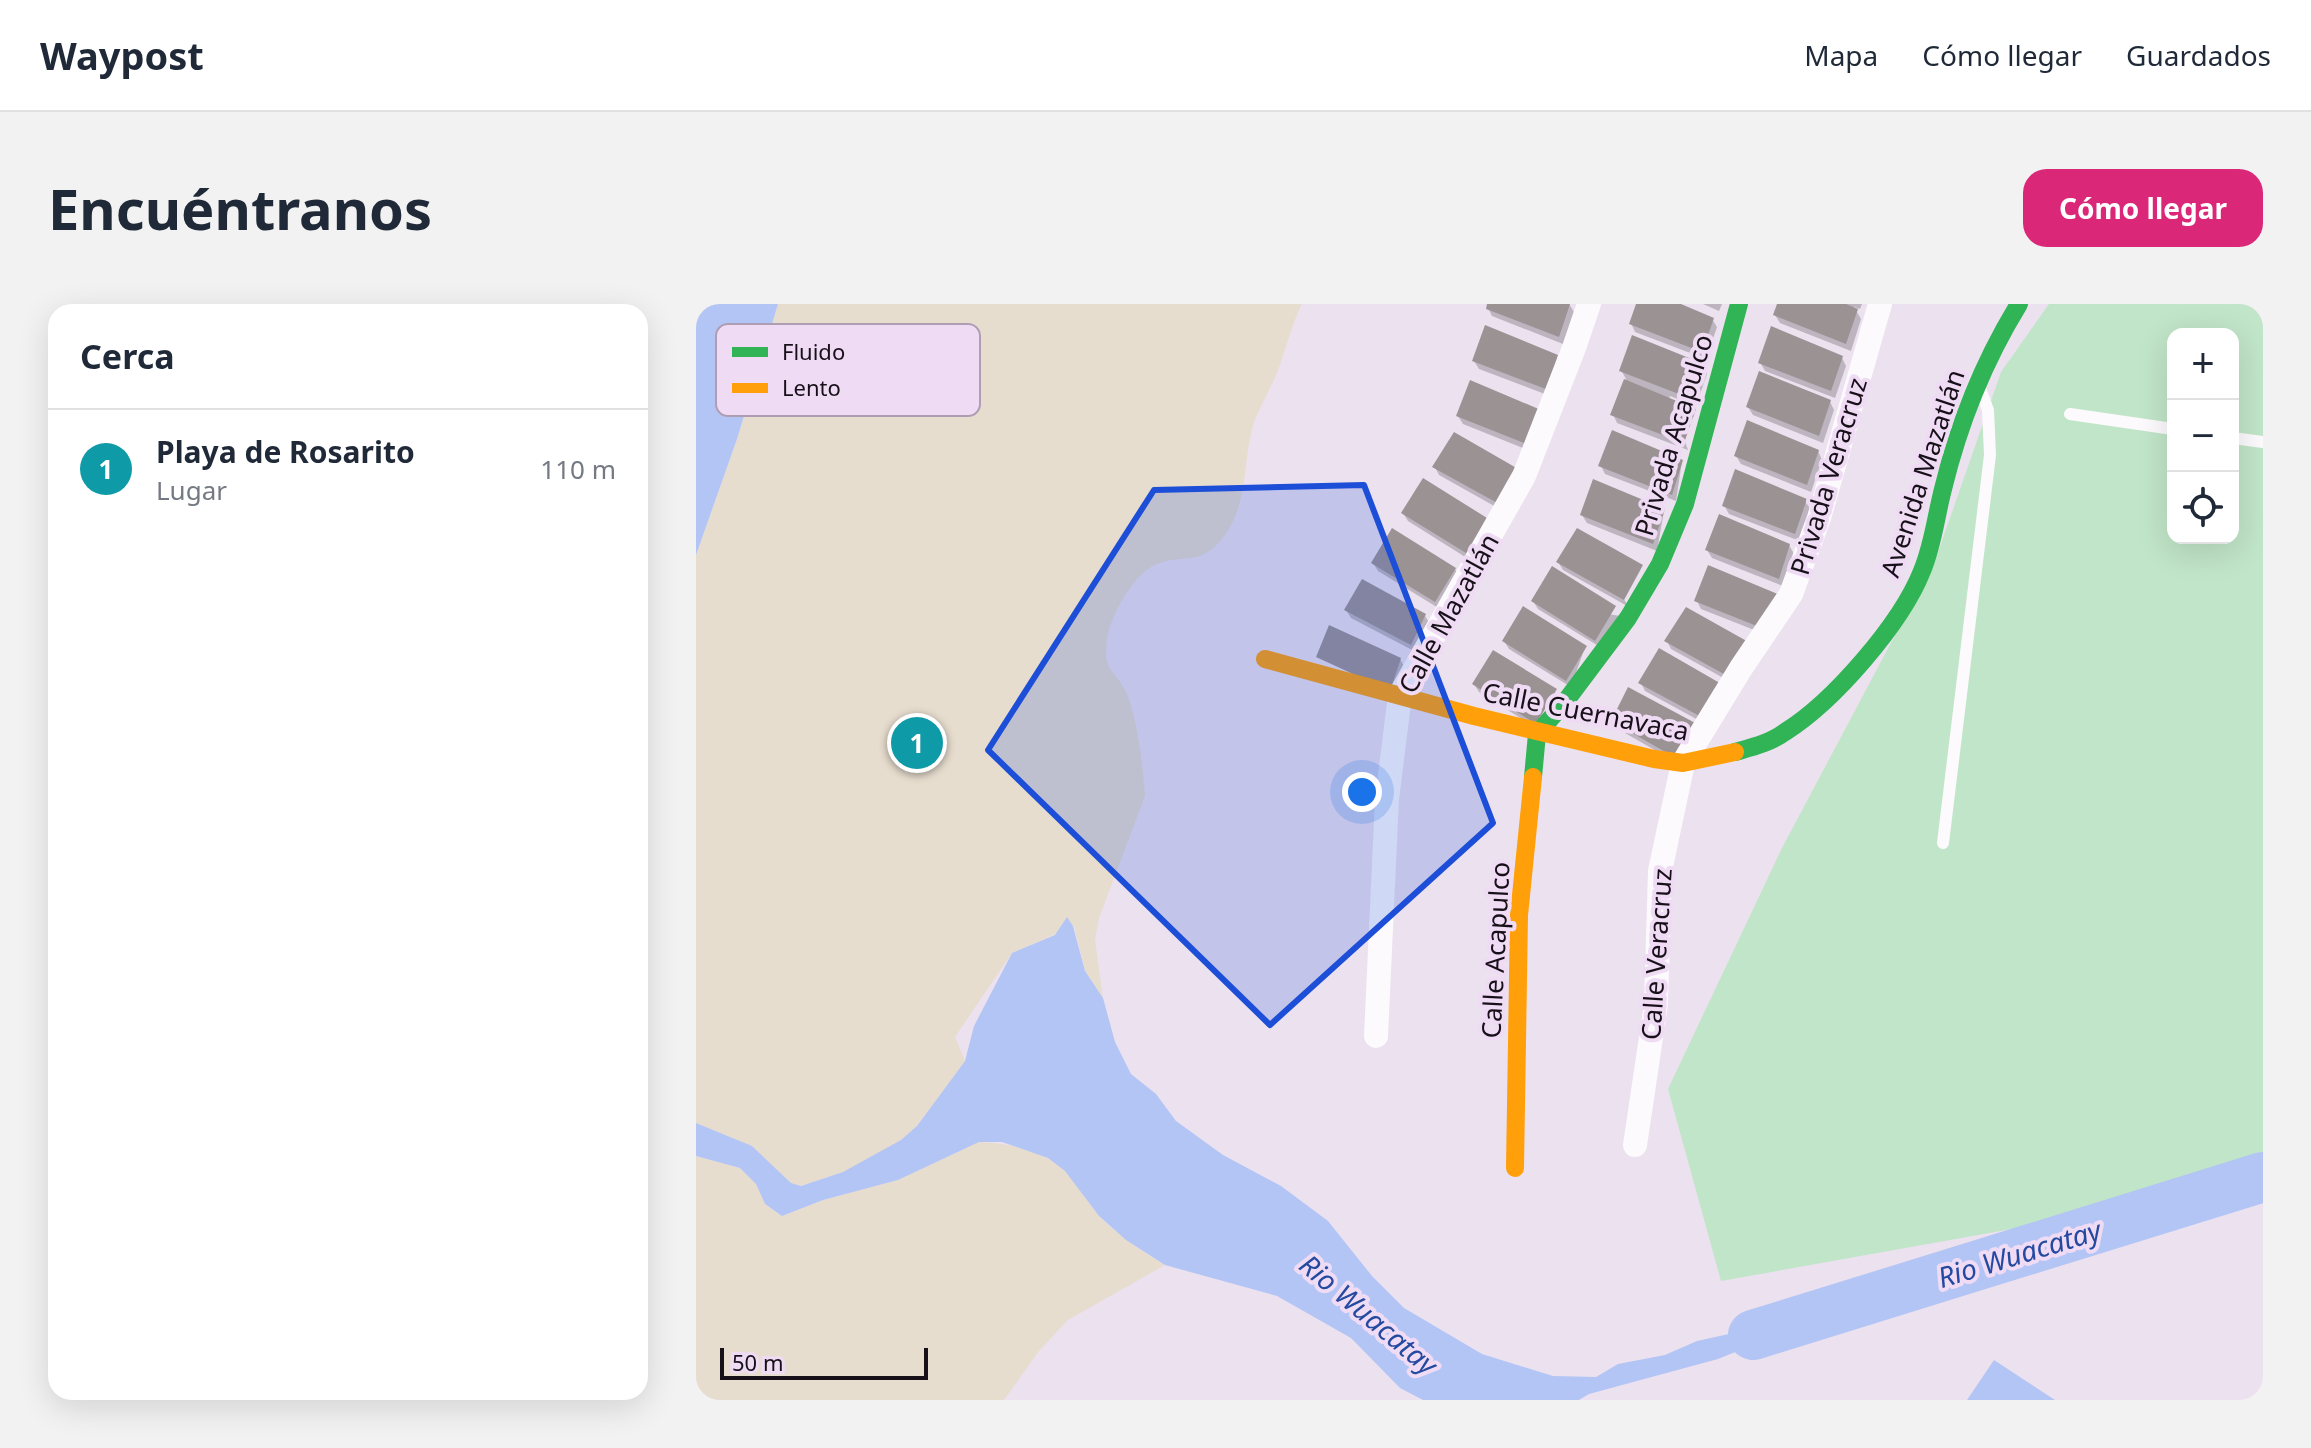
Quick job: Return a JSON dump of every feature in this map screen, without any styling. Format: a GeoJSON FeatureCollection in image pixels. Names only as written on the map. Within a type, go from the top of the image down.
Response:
{"type":"FeatureCollection","features":[{"type":"Feature","properties":{"kind":"street","name":"Calle Mazatlán"},"geometry":{"type":"LineString","coordinates":[[1376,1036],[1387,799],[1400,695],[1524,476],[1589,304]]}},
{"type":"Feature","properties":{"kind":"street","name":"Privada Acapulco"},"geometry":{"type":"LineString","coordinates":[[1537,734],[1628,618],[1660,564],[1685,504],[1739,304]]}},
{"type":"Feature","properties":{"kind":"street","name":"Privada Veracruz"},"geometry":{"type":"LineString","coordinates":[[1683,763],[1791,594],[1819,518],[1880,304]]}},
{"type":"Feature","properties":{"kind":"street","name":"Avenida Mazatlán"},"geometry":{"type":"LineString","coordinates":[[1898,616],[1929,552],[1957,439],[1976,381],[1996,339],[2019,304]]}},
{"type":"Feature","properties":{"kind":"street","name":"Calle Cuernavaca"},"geometry":{"type":"LineString","coordinates":[[1265,659],[1537,734],[1683,763],[1765,744],[1783,733],[1825,699],[1898,616]]}},
{"type":"Feature","properties":{"kind":"street","name":"Calle Acapulco"},"geometry":{"type":"LineString","coordinates":[[1515,1168],[1519,915],[1537,734]]}},
{"type":"Feature","properties":{"kind":"street","name":"Calle Veracruz"},"geometry":{"type":"LineString","coordinates":[[1635,1145],[1656,1004],[1660,871],[1683,763]]}},
{"type":"Feature","properties":{"kind":"lane"},"geometry":{"type":"LineString","coordinates":[[1943,843],[1990,455],[1988,410],[1976,381]]}},
{"type":"Feature","properties":{"kind":"lane"},"geometry":{"type":"LineString","coordinates":[[2070,414],[2167,428]]}},
{"type":"Feature","properties":{"kind":"lane"},"geometry":{"type":"LineString","coordinates":[[2239,439],[2263,442]]}},
{"type":"Feature","properties":{"kind":"highlighted area"},"geometry":{"type":"Polygon","coordinates":[[[1364,485],[1493,823],[1270,1025],[988,750],[1154,490],[1364,485]]]}},
{"type":"Feature","properties":{"kind":"green space"},"geometry":{"type":"Polygon","coordinates":[[[2049,304],[2263,304],[2263,1159],[2213,1193],[1721,1281],[1668,1089],[1782,848],[1936,558],[2001,372],[2049,304]]]}},
{"type":"Feature","properties":{"kind":"sand"},"geometry":{"type":"Polygon","coordinates":[[[778,304],[1302,304],[1277,373],[1252,429],[1238,510],[1225,535],[1216,546],[1200,556],[1166,561],[1147,570],[1124,597],[1109,630],[1106,651],[1108,666],[1123,686],[1131,705],[1145,796],[1099,918],[1095,940],[1103,998],[1085,971],[1074,926],[1012,953],[955,1037],[965,1061],[917,1126],[888,1157],[801,1186],[791,1183],[752,1146],[696,1123],[696,555],[744,416],[980,416],[980,324],[772,324],[778,304]]]}},
{"type":"Feature","properties":{"kind":"sand"},"geometry":{"type":"Polygon","coordinates":[[[979,1142],[1025,1149],[1057,1164],[1071,1177],[1107,1224],[1165,1265],[1068,1320],[1039,1351],[1004,1400],[696,1400],[696,1156],[740,1168],[756,1184],[765,1204],[782,1216],[823,1200],[898,1180],[979,1142]]]}},
{"type":"Feature","properties":{"kind":"water"},"geometry":{"type":"Polygon","coordinates":[[[696,304],[778,304],[772,324],[716,324],[716,416],[744,416],[696,555],[696,304]]]}},
{"type":"Feature","properties":{"kind":"water"},"geometry":{"type":"Polygon","coordinates":[[[1067,917],[1073,926],[1085,971],[1103,998],[1115,1042],[1131,1074],[1156,1094],[1176,1121],[1223,1155],[1281,1186],[1328,1221],[1372,1276],[1404,1308],[1482,1354],[1553,1376],[1596,1377],[1618,1364],[1665,1355],[1697,1341],[1820,1314],[1812,1321],[1718,1359],[1589,1394],[1579,1400],[1423,1400],[1400,1388],[1351,1338],[1277,1296],[1165,1265],[1126,1240],[1099,1216],[1065,1171],[1048,1158],[1002,1142],[979,1142],[898,1180],[823,1200],[782,1216],[765,1204],[756,1184],[740,1168],[696,1156],[696,1123],[752,1146],[791,1183],[801,1186],[843,1172],[901,1140],[917,1126],[965,1061],[974,1026],[1012,953],[1055,935],[1067,917]]]}},
{"type":"Feature","properties":{"kind":"water"},"geometry":{"type":"Polygon","coordinates":[[[1994,1360],[2055,1400],[1967,1400],[1994,1360]]]}},
{"type":"Feature","properties":{"kind":"building"},"geometry":{"type":"Polygon","coordinates":[[[1487,304],[1570,304],[1559,337],[1486,309],[1487,304]]]}},
{"type":"Feature","properties":{"kind":"building"},"geometry":{"type":"Polygon","coordinates":[[[1636,304],[1681,304],[1714,318],[1702,352],[1629,324],[1636,304]]]}},
{"type":"Feature","properties":{"kind":"building"},"geometry":{"type":"Polygon","coordinates":[[[1777,304],[1846,304],[1858,309],[1846,344],[1773,315],[1777,304]]]}},
{"type":"Feature","properties":{"kind":"building"},"geometry":{"type":"Polygon","coordinates":[[[1485,325],[1558,355],[1546,389],[1472,361],[1485,325]]]}},
{"type":"Feature","properties":{"kind":"building"},"geometry":{"type":"Polygon","coordinates":[[[1771,326],[1843,356],[1831,391],[1758,363],[1771,326]]]}},
{"type":"Feature","properties":{"kind":"building"},"geometry":{"type":"Polygon","coordinates":[[[1632,335],[1704,364],[1692,399],[1619,371],[1632,335]]]}},
{"type":"Feature","properties":{"kind":"building"},"geometry":{"type":"Polygon","coordinates":[[[1759,371],[1831,400],[1819,436],[1746,407],[1759,371]]]}},
{"type":"Feature","properties":{"kind":"building"},"geometry":{"type":"Polygon","coordinates":[[[1624,379],[1696,409],[1684,443],[1610,415],[1624,379]]]}},
{"type":"Feature","properties":{"kind":"building"},"geometry":{"type":"Polygon","coordinates":[[[1470,380],[1541,410],[1529,445],[1456,416],[1470,380]]]}},
{"type":"Feature","properties":{"kind":"building"},"geometry":{"type":"Polygon","coordinates":[[[1747,420],[1819,450],[1807,485],[1734,456],[1747,420]]]}},
{"type":"Feature","properties":{"kind":"building"},"geometry":{"type":"Polygon","coordinates":[[[1612,430],[1683,460],[1672,495],[1598,466],[1612,430]]]}},
{"type":"Feature","properties":{"kind":"building"},"geometry":{"type":"Polygon","coordinates":[[[1454,432],[1520,470],[1501,505],[1432,467],[1454,432]]]}},
{"type":"Feature","properties":{"kind":"building"},"geometry":{"type":"Polygon","coordinates":[[[1735,469],[1807,499],[1795,534],[1722,506],[1735,469]]]}},
{"type":"Feature","properties":{"kind":"building"},"geometry":{"type":"Polygon","coordinates":[[[1423,478],[1487,518],[1466,553],[1401,513],[1423,478]]]}},
{"type":"Feature","properties":{"kind":"building"},"geometry":{"type":"Polygon","coordinates":[[[1593,479],[1665,509],[1653,544],[1580,515],[1593,479]]]}},
{"type":"Feature","properties":{"kind":"building"},"geometry":{"type":"Polygon","coordinates":[[[1719,514],[1790,544],[1779,579],[1705,550],[1719,514]]]}},
{"type":"Feature","properties":{"kind":"building"},"geometry":{"type":"Polygon","coordinates":[[[1392,528],[1456,568],[1435,602],[1371,563],[1392,528]]]}},
{"type":"Feature","properties":{"kind":"building"},"geometry":{"type":"Polygon","coordinates":[[[1577,528],[1643,565],[1624,600],[1556,562],[1577,528]]]}},
{"type":"Feature","properties":{"kind":"building"},"geometry":{"type":"Polygon","coordinates":[[[1708,565],[1780,595],[1767,630],[1694,601],[1708,565]]]}},
{"type":"Feature","properties":{"kind":"building"},"geometry":{"type":"Polygon","coordinates":[[[1552,566],[1616,606],[1595,641],[1531,601],[1552,566]]]}},
{"type":"Feature","properties":{"kind":"building"},"geometry":{"type":"Polygon","coordinates":[[[1362,579],[1426,614],[1411,645],[1344,610],[1362,579]]]}},
{"type":"Feature","properties":{"kind":"building"},"geometry":{"type":"Polygon","coordinates":[[[1523,606],[1587,646],[1566,681],[1502,641],[1523,606]]]}},
{"type":"Feature","properties":{"kind":"building"},"geometry":{"type":"Polygon","coordinates":[[[1686,607],[1752,644],[1733,679],[1664,641],[1686,607]]]}},
{"type":"Feature","properties":{"kind":"building"},"geometry":{"type":"Polygon","coordinates":[[[1329,625],[1401,658],[1390,691],[1316,657],[1329,625]]]}},
{"type":"Feature","properties":{"kind":"building"},"geometry":{"type":"Polygon","coordinates":[[[1659,648],[1725,686],[1707,720],[1638,683],[1659,648]]]}},
{"type":"Feature","properties":{"kind":"building"},"geometry":{"type":"Polygon","coordinates":[[[1493,650],[1557,689],[1536,724],[1472,684],[1493,650]]]}},
{"type":"Feature","properties":{"kind":"building"},"geometry":{"type":"Polygon","coordinates":[[[1628,687],[1697,724],[1676,758],[1611,721],[1628,687]]]}},
{"type":"Feature","properties":{"kind":"waterway","name":"Rio Wuacatay"},"geometry":{"type":"LineString","coordinates":[[1753,1335],[2263,1177]]}},
{"type":"Feature","properties":{"kind":"traffic: fast"},"geometry":{"type":"LineString","coordinates":[[1533,777],[1537,734],[1628,618],[1660,564],[1685,504],[1739,304]]}},
{"type":"Feature","properties":{"kind":"traffic: fast"},"geometry":{"type":"LineString","coordinates":[[1735,752],[1773,739],[1824,702],[1864,660],[1912,592],[1926,561],[1949,464],[1965,416],[1995,348],[2019,304]]}},
{"type":"Feature","properties":{"kind":"traffic: slow"},"geometry":{"type":"LineString","coordinates":[[1265,659],[1474,716],[1654,759],[1683,763],[1735,752]]}},
{"type":"Feature","properties":{"kind":"traffic: slow"},"geometry":{"type":"LineString","coordinates":[[1515,1168],[1519,915],[1533,777]]}},
{"type":"Feature","properties":{"kind":"place","name":"Playa de Rosarito"},"geometry":{"type":"Point","coordinates":[917,743]}}]}
